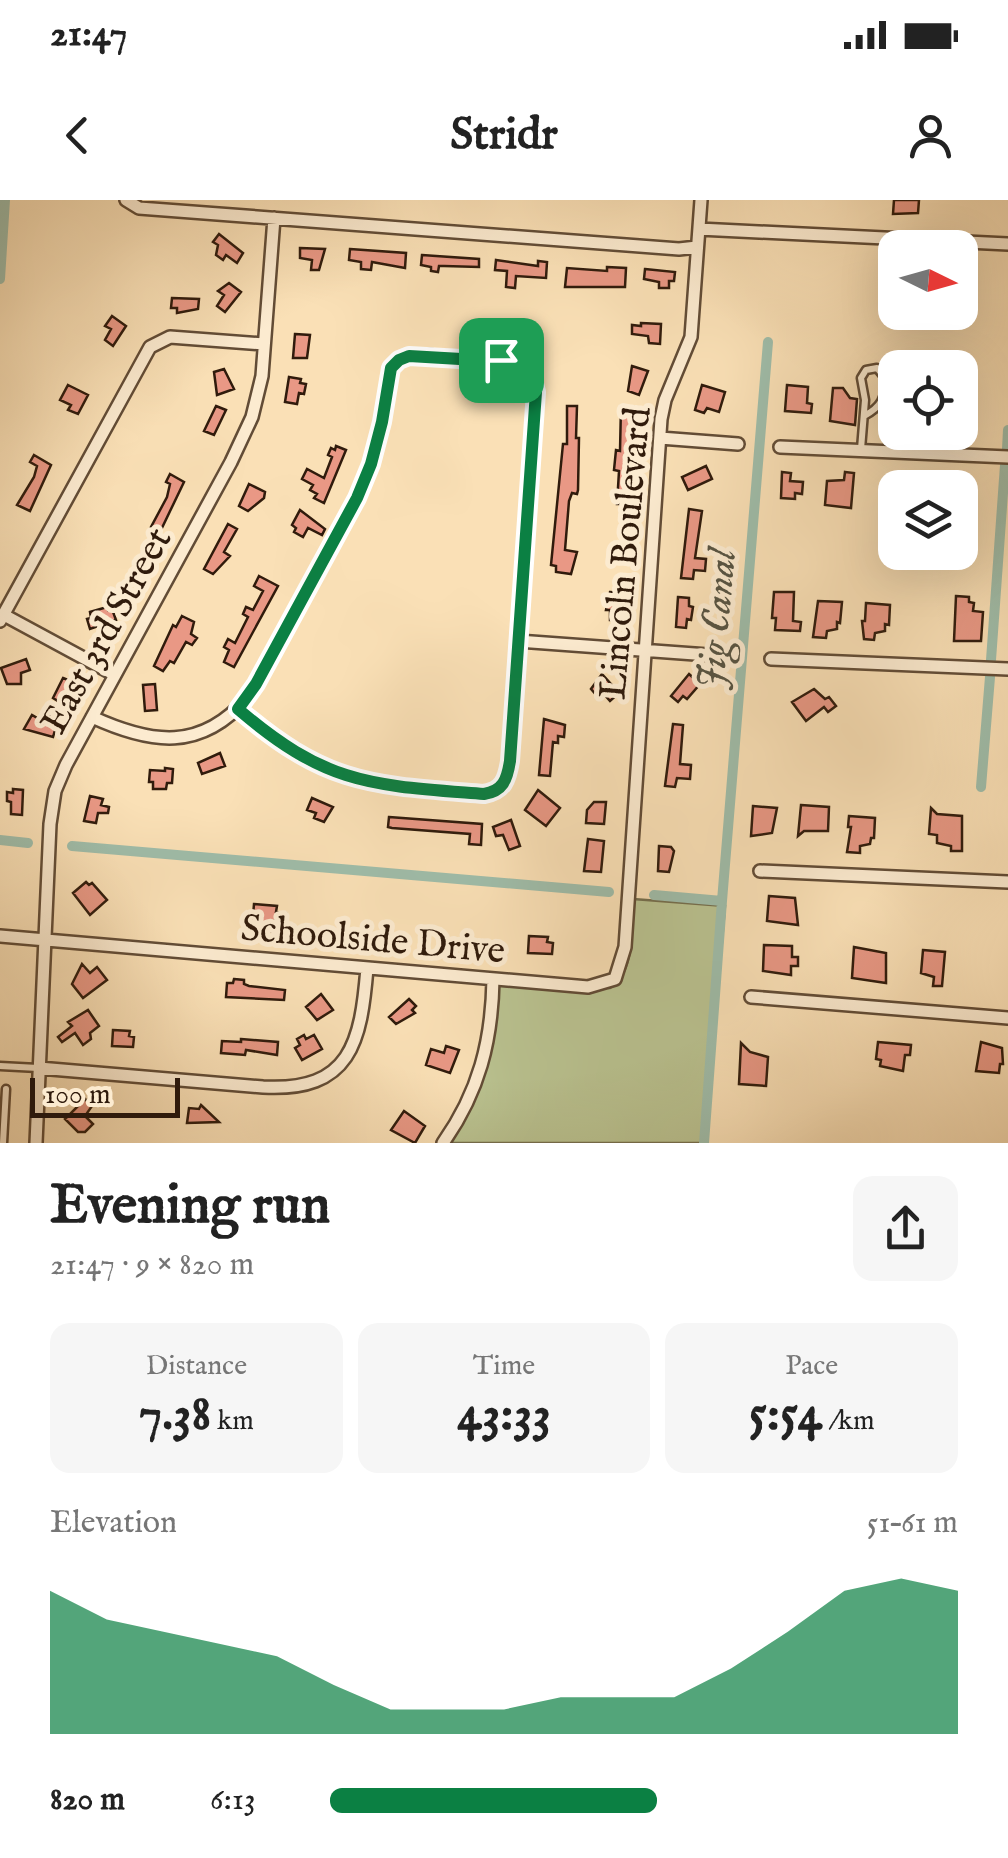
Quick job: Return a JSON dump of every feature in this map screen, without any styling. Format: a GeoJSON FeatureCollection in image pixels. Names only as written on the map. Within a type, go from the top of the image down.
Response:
{"type":"FeatureCollection","features":[{"type":"Feature","properties":{"kind":"street","name":"Lincoln Boulevard"},"geometry":{"type":"LineString","coordinates":[[631,856],[660,438],[665,400],[691,336],[701,200]]}},
{"type":"Feature","properties":{"kind":"street"},"geometry":{"type":"LineString","coordinates":[[126,201],[139,208],[698,247]]}},
{"type":"Feature","properties":{"kind":"street","name":"East 3rd Street"},"geometry":{"type":"LineString","coordinates":[[36,1143],[50,824],[55,791],[244,435],[256,403],[274,218]]}},
{"type":"Feature","properties":{"kind":"street"},"geometry":{"type":"LineString","coordinates":[[698,229],[1008,244]]}},
{"type":"Feature","properties":{"kind":"street"},"geometry":{"type":"LineString","coordinates":[[115,675],[2,618],[150,347],[170,337],[264,344]]}},
{"type":"Feature","properties":{"kind":"street"},"geometry":{"type":"LineString","coordinates":[[92,717],[141,736],[166,739],[202,732],[238,709],[256,684],[357,498],[382,422],[391,368],[399,360],[420,356],[512,362],[532,375],[536,392],[518,641],[508,772],[501,787],[484,794],[350,779],[292,752],[238,709]]}},
{"type":"Feature","properties":{"kind":"street"},"geometry":{"type":"LineString","coordinates":[[660,438],[738,444]]}},
{"type":"Feature","properties":{"kind":"street"},"geometry":{"type":"LineString","coordinates":[[780,446],[1008,457]]}},
{"type":"Feature","properties":{"kind":"street"},"geometry":{"type":"LineString","coordinates":[[518,641],[722,656]]}},
{"type":"Feature","properties":{"kind":"street"},"geometry":{"type":"LineString","coordinates":[[771,658],[1008,669]]}},
{"type":"Feature","properties":{"kind":"street","name":"Schoolside Drive"},"geometry":{"type":"LineString","coordinates":[[0,936],[588,987],[615,979],[625,947],[631,856]]}},
{"type":"Feature","properties":{"kind":"street"},"geometry":{"type":"LineString","coordinates":[[760,871],[1008,882]]}},
{"type":"Feature","properties":{"kind":"street"},"geometry":{"type":"LineString","coordinates":[[39,1068],[263,1087],[314,1083],[341,1065],[354,1046],[362,1021],[367,968]]}},
{"type":"Feature","properties":{"kind":"street"},"geometry":{"type":"LineString","coordinates":[[443,1143],[480,1076],[488,1045],[494,978]]}},
{"type":"Feature","properties":{"kind":"street"},"geometry":{"type":"LineString","coordinates":[[752,997],[1008,1018]]}},
{"type":"Feature","properties":{"kind":"lane"},"geometry":{"type":"LineString","coordinates":[[860,450],[864,416],[860,378],[866,370],[877,368],[885,378],[885,394],[878,408],[864,416]]}},
{"type":"Feature","properties":{"kind":"lane"},"geometry":{"type":"LineString","coordinates":[[0,1066],[39,1068]]}},
{"type":"Feature","properties":{"kind":"lane"},"geometry":{"type":"LineString","coordinates":[[2,1143],[6,1089]]}},
{"type":"Feature","properties":{"kind":"green space"},"geometry":{"type":"Polygon","coordinates":[[[633,899],[725,906],[705,1143],[450,1143],[485,1067],[499,984],[610,988],[628,960],[633,899]]]}},
{"type":"Feature","properties":{"kind":"building"},"geometry":{"type":"Polygon","coordinates":[[[894,200],[919,200],[918,213],[893,214],[894,200]]]}},
{"type":"Feature","properties":{"kind":"building"},"geometry":{"type":"Polygon","coordinates":[[[219,234],[243,253],[237,263],[226,255],[223,260],[216,255],[218,245],[213,242],[219,234]]]}},
{"type":"Feature","properties":{"kind":"building"},"geometry":{"type":"Polygon","coordinates":[[[300,248],[325,249],[319,270],[311,270],[312,260],[300,258],[300,248]]]}},
{"type":"Feature","properties":{"kind":"building"},"geometry":{"type":"Polygon","coordinates":[[[350,249],[406,253],[405,268],[372,262],[371,270],[361,269],[361,262],[349,260],[350,249]]]}},
{"type":"Feature","properties":{"kind":"building"},"geometry":{"type":"Polygon","coordinates":[[[422,255],[479,259],[479,267],[439,266],[438,272],[431,271],[431,267],[421,265],[422,255]]]}},
{"type":"Feature","properties":{"kind":"building"},"geometry":{"type":"Polygon","coordinates":[[[496,260],[538,266],[538,261],[547,262],[546,278],[516,276],[515,288],[506,287],[507,271],[495,270],[496,260]]]}},
{"type":"Feature","properties":{"kind":"building"},"geometry":{"type":"Polygon","coordinates":[[[607,267],[626,268],[625,287],[565,287],[567,268],[607,271],[607,267]]]}},
{"type":"Feature","properties":{"kind":"building"},"geometry":{"type":"Polygon","coordinates":[[[645,269],[675,272],[674,281],[669,281],[669,288],[659,288],[659,282],[644,279],[645,269]]]}},
{"type":"Feature","properties":{"kind":"building"},"geometry":{"type":"Polygon","coordinates":[[[229,283],[241,292],[225,312],[217,306],[224,295],[218,291],[229,283]]]}},
{"type":"Feature","properties":{"kind":"building"},"geometry":{"type":"Polygon","coordinates":[[[172,298],[199,299],[198,309],[177,313],[177,308],[171,308],[172,298]]]}},
{"type":"Feature","properties":{"kind":"building"},"geometry":{"type":"Polygon","coordinates":[[[112,316],[126,326],[113,346],[105,340],[111,329],[105,326],[112,316]]]}},
{"type":"Feature","properties":{"kind":"building"},"geometry":{"type":"Polygon","coordinates":[[[661,324],[660,344],[649,343],[648,336],[632,334],[632,325],[661,324]]]}},
{"type":"Feature","properties":{"kind":"building"},"geometry":{"type":"Polygon","coordinates":[[[295,334],[310,335],[307,358],[293,358],[295,334]]]}},
{"type":"Feature","properties":{"kind":"building"},"geometry":{"type":"Polygon","coordinates":[[[632,366],[648,371],[639,395],[628,391],[632,366]]]}},
{"type":"Feature","properties":{"kind":"building"},"geometry":{"type":"Polygon","coordinates":[[[224,369],[234,389],[217,395],[214,372],[224,369]]]}},
{"type":"Feature","properties":{"kind":"building"},"geometry":{"type":"Polygon","coordinates":[[[289,377],[306,384],[297,404],[285,402],[289,377]]]}},
{"type":"Feature","properties":{"kind":"building"},"geometry":{"type":"Polygon","coordinates":[[[68,385],[88,395],[78,414],[60,400],[68,385]]]}},
{"type":"Feature","properties":{"kind":"building"},"geometry":{"type":"Polygon","coordinates":[[[702,385],[725,392],[719,412],[695,410],[702,385]]]}},
{"type":"Feature","properties":{"kind":"building"},"geometry":{"type":"Polygon","coordinates":[[[787,385],[808,387],[811,413],[785,411],[787,385]]]}},
{"type":"Feature","properties":{"kind":"building"},"geometry":{"type":"Polygon","coordinates":[[[833,388],[843,388],[850,398],[857,399],[855,425],[830,421],[833,388]]]}},
{"type":"Feature","properties":{"kind":"building"},"geometry":{"type":"Polygon","coordinates":[[[216,406],[226,410],[214,435],[204,431],[216,406]]]}},
{"type":"Feature","properties":{"kind":"building"},"geometry":{"type":"Polygon","coordinates":[[[567,406],[577,406],[579,438],[578,490],[569,501],[565,550],[577,552],[571,574],[556,572],[556,566],[551,565],[563,444],[567,444],[567,406]]]}},
{"type":"Feature","properties":{"kind":"building"},"geometry":{"type":"Polygon","coordinates":[[[621,406],[634,407],[637,412],[627,504],[617,504],[619,471],[614,470],[616,450],[620,451],[621,406]]]}},
{"type":"Feature","properties":{"kind":"building"},"geometry":{"type":"Polygon","coordinates":[[[336,446],[346,450],[324,503],[314,498],[317,494],[310,490],[313,485],[302,479],[307,469],[324,478],[332,457],[328,455],[336,446]]]}},
{"type":"Feature","properties":{"kind":"building"},"geometry":{"type":"Polygon","coordinates":[[[34,455],[51,465],[30,511],[17,505],[34,477],[37,466],[30,462],[34,455]]]}},
{"type":"Feature","properties":{"kind":"building"},"geometry":{"type":"Polygon","coordinates":[[[706,466],[712,479],[688,490],[682,477],[706,466]]]}},
{"type":"Feature","properties":{"kind":"building"},"geometry":{"type":"Polygon","coordinates":[[[782,472],[791,473],[790,481],[803,482],[802,494],[795,493],[795,499],[781,498],[782,472]]]}},
{"type":"Feature","properties":{"kind":"building"},"geometry":{"type":"Polygon","coordinates":[[[845,472],[854,473],[851,508],[825,505],[827,481],[844,480],[845,472]]]}},
{"type":"Feature","properties":{"kind":"building"},"geometry":{"type":"Polygon","coordinates":[[[170,474],[184,482],[160,532],[151,527],[167,497],[170,474]]]}},
{"type":"Feature","properties":{"kind":"building"},"geometry":{"type":"Polygon","coordinates":[[[249,484],[265,492],[264,498],[248,511],[239,506],[249,484]]]}},
{"type":"Feature","properties":{"kind":"building"},"geometry":{"type":"Polygon","coordinates":[[[689,509],[702,511],[695,558],[706,559],[705,571],[694,570],[693,579],[681,578],[689,509]]]}},
{"type":"Feature","properties":{"kind":"building"},"geometry":{"type":"Polygon","coordinates":[[[300,510],[325,529],[322,535],[308,528],[303,537],[294,532],[296,528],[292,525],[300,510]]]}},
{"type":"Feature","properties":{"kind":"building"},"geometry":{"type":"Polygon","coordinates":[[[228,524],[237,529],[224,552],[230,556],[213,574],[204,569],[228,524]]]}},
{"type":"Feature","properties":{"kind":"building"},"geometry":{"type":"Polygon","coordinates":[[[259,576],[278,586],[234,667],[224,662],[229,650],[224,647],[228,639],[235,643],[248,617],[243,614],[246,607],[253,610],[263,591],[254,586],[259,576]]]}},
{"type":"Feature","properties":{"kind":"building"},"geometry":{"type":"Polygon","coordinates":[[[610,592],[622,593],[620,620],[610,620],[610,610],[606,610],[610,592]]]}},
{"type":"Feature","properties":{"kind":"building"},"geometry":{"type":"Polygon","coordinates":[[[774,592],[794,592],[793,621],[801,622],[800,631],[775,630],[774,592]]]}},
{"type":"Feature","properties":{"kind":"building"},"geometry":{"type":"Polygon","coordinates":[[[956,596],[969,597],[969,602],[974,603],[973,611],[983,612],[981,641],[954,641],[956,596]]]}},
{"type":"Feature","properties":{"kind":"building"},"geometry":{"type":"Polygon","coordinates":[[[678,597],[689,598],[689,606],[693,607],[686,628],[676,627],[678,597]]]}},
{"type":"Feature","properties":{"kind":"building"},"geometry":{"type":"Polygon","coordinates":[[[818,601],[842,602],[840,623],[837,622],[837,629],[827,631],[826,638],[813,637],[818,601]]]}},
{"type":"Feature","properties":{"kind":"building"},"geometry":{"type":"Polygon","coordinates":[[[866,603],[890,605],[889,625],[885,624],[885,631],[875,633],[874,640],[864,639],[866,603]]]}},
{"type":"Feature","properties":{"kind":"building"},"geometry":{"type":"Polygon","coordinates":[[[107,607],[116,620],[90,629],[90,612],[107,607]]]}},
{"type":"Feature","properties":{"kind":"building"},"geometry":{"type":"Polygon","coordinates":[[[182,616],[194,622],[191,634],[197,638],[192,645],[186,642],[174,663],[170,661],[163,671],[154,666],[173,625],[176,627],[182,616]]]}},
{"type":"Feature","properties":{"kind":"building"},"geometry":{"type":"Polygon","coordinates":[[[26,659],[30,670],[21,673],[21,684],[7,684],[1,668],[26,659]]]}},
{"type":"Feature","properties":{"kind":"building"},"geometry":{"type":"Polygon","coordinates":[[[602,674],[619,693],[610,701],[603,693],[598,697],[591,689],[602,674]]]}},
{"type":"Feature","properties":{"kind":"building"},"geometry":{"type":"Polygon","coordinates":[[[689,674],[700,684],[687,699],[683,696],[678,702],[671,696],[689,674]]]}},
{"type":"Feature","properties":{"kind":"building"},"geometry":{"type":"Polygon","coordinates":[[[63,678],[78,684],[66,706],[53,698],[63,678]]]}},
{"type":"Feature","properties":{"kind":"building"},"geometry":{"type":"Polygon","coordinates":[[[155,684],[157,710],[145,711],[143,685],[155,684]]]}},
{"type":"Feature","properties":{"kind":"building"},"geometry":{"type":"Polygon","coordinates":[[[814,689],[836,706],[828,712],[824,707],[806,721],[792,702],[814,689]]]}},
{"type":"Feature","properties":{"kind":"building"},"geometry":{"type":"Polygon","coordinates":[[[43,712],[58,720],[53,737],[24,729],[32,715],[39,719],[43,712]]]}},
{"type":"Feature","properties":{"kind":"building"},"geometry":{"type":"Polygon","coordinates":[[[544,719],[565,725],[564,737],[558,736],[558,743],[553,742],[550,776],[539,775],[544,719]]]}},
{"type":"Feature","properties":{"kind":"building"},"geometry":{"type":"Polygon","coordinates":[[[673,724],[683,725],[680,764],[691,765],[690,779],[677,778],[675,787],[665,786],[673,724]]]}},
{"type":"Feature","properties":{"kind":"building"},"geometry":{"type":"Polygon","coordinates":[[[220,753],[225,766],[202,774],[198,763],[220,753]]]}},
{"type":"Feature","properties":{"kind":"building"},"geometry":{"type":"Polygon","coordinates":[[[173,769],[172,783],[167,783],[166,789],[153,789],[150,770],[173,769]]]}},
{"type":"Feature","properties":{"kind":"building"},"geometry":{"type":"Polygon","coordinates":[[[13,789],[23,790],[22,815],[11,814],[7,792],[13,793],[13,789]]]}},
{"type":"Feature","properties":{"kind":"building"},"geometry":{"type":"Polygon","coordinates":[[[538,790],[560,808],[546,826],[525,810],[538,790]]]}},
{"type":"Feature","properties":{"kind":"building"},"geometry":{"type":"Polygon","coordinates":[[[90,796],[103,799],[101,805],[109,807],[108,813],[98,813],[96,823],[84,821],[90,796]]]}},
{"type":"Feature","properties":{"kind":"building"},"geometry":{"type":"Polygon","coordinates":[[[312,798],[333,807],[324,822],[307,810],[312,798]]]}},
{"type":"Feature","properties":{"kind":"building"},"geometry":{"type":"Polygon","coordinates":[[[594,802],[606,802],[604,824],[586,823],[587,810],[594,802]]]}},
{"type":"Feature","properties":{"kind":"building"},"geometry":{"type":"Polygon","coordinates":[[[801,805],[829,807],[828,831],[804,831],[798,836],[801,805]]]}},
{"type":"Feature","properties":{"kind":"building"},"geometry":{"type":"Polygon","coordinates":[[[753,806],[777,808],[772,833],[751,836],[753,806]]]}},
{"type":"Feature","properties":{"kind":"building"},"geometry":{"type":"Polygon","coordinates":[[[931,808],[937,814],[962,816],[962,851],[951,851],[951,846],[937,843],[937,835],[929,834],[931,808]]]}},
{"type":"Feature","properties":{"kind":"building"},"geometry":{"type":"Polygon","coordinates":[[[849,816],[875,818],[874,838],[870,844],[860,846],[860,853],[847,852],[849,816]]]}},
{"type":"Feature","properties":{"kind":"building"},"geometry":{"type":"Polygon","coordinates":[[[389,817],[482,824],[481,845],[469,844],[470,834],[388,827],[389,817]]]}},
{"type":"Feature","properties":{"kind":"building"},"geometry":{"type":"Polygon","coordinates":[[[511,820],[520,846],[509,850],[503,835],[496,836],[493,827],[511,820]]]}},
{"type":"Feature","properties":{"kind":"building"},"geometry":{"type":"Polygon","coordinates":[[[588,839],[604,841],[601,872],[584,871],[588,839]]]}},
{"type":"Feature","properties":{"kind":"building"},"geometry":{"type":"Polygon","coordinates":[[[659,846],[674,851],[669,872],[658,871],[659,846]]]}},
{"type":"Feature","properties":{"kind":"building"},"geometry":{"type":"Polygon","coordinates":[[[86,882],[92,883],[107,900],[90,915],[73,893],[86,882]]]}},
{"type":"Feature","properties":{"kind":"building"},"geometry":{"type":"Polygon","coordinates":[[[769,896],[795,898],[798,925],[767,921],[769,896]]]}},
{"type":"Feature","properties":{"kind":"building"},"geometry":{"type":"Polygon","coordinates":[[[254,904],[277,906],[276,912],[286,913],[285,922],[275,921],[275,932],[252,928],[254,904]]]}},
{"type":"Feature","properties":{"kind":"building"},"geometry":{"type":"Polygon","coordinates":[[[529,936],[548,937],[547,942],[553,943],[552,954],[528,953],[529,936]]]}},
{"type":"Feature","properties":{"kind":"building"},"geometry":{"type":"Polygon","coordinates":[[[764,945],[792,946],[792,957],[798,957],[798,966],[791,966],[791,975],[763,971],[764,945]]]}},
{"type":"Feature","properties":{"kind":"building"},"geometry":{"type":"Polygon","coordinates":[[[854,947],[886,953],[886,983],[852,978],[854,947]]]}},
{"type":"Feature","properties":{"kind":"building"},"geometry":{"type":"Polygon","coordinates":[[[923,950],[945,952],[942,986],[933,986],[934,977],[921,973],[923,950]]]}},
{"type":"Feature","properties":{"kind":"building"},"geometry":{"type":"Polygon","coordinates":[[[82,964],[90,973],[97,967],[107,980],[83,998],[72,984],[82,964]]]}},
{"type":"Feature","properties":{"kind":"building"},"geometry":{"type":"Polygon","coordinates":[[[244,980],[249,986],[285,990],[284,1000],[226,997],[227,983],[244,980]]]}},
{"type":"Feature","properties":{"kind":"building"},"geometry":{"type":"Polygon","coordinates":[[[321,994],[333,1010],[317,1020],[306,1007],[321,994]]]}},
{"type":"Feature","properties":{"kind":"building"},"geometry":{"type":"Polygon","coordinates":[[[409,999],[416,1006],[412,1010],[415,1013],[396,1024],[389,1017],[409,999]]]}},
{"type":"Feature","properties":{"kind":"building"},"geometry":{"type":"Polygon","coordinates":[[[88,1010],[99,1026],[90,1033],[91,1039],[83,1045],[75,1033],[62,1042],[58,1037],[72,1026],[68,1022],[88,1010]]]}},
{"type":"Feature","properties":{"kind":"building"},"geometry":{"type":"Polygon","coordinates":[[[113,1030],[130,1031],[133,1047],[112,1046],[113,1030]]]}},
{"type":"Feature","properties":{"kind":"building"},"geometry":{"type":"Polygon","coordinates":[[[304,1035],[306,1039],[314,1035],[322,1049],[302,1060],[295,1048],[300,1045],[297,1039],[304,1035]]]}},
{"type":"Feature","properties":{"kind":"building"},"geometry":{"type":"Polygon","coordinates":[[[222,1041],[278,1042],[277,1055],[246,1050],[245,1055],[221,1053],[222,1041]]]}},
{"type":"Feature","properties":{"kind":"building"},"geometry":{"type":"Polygon","coordinates":[[[878,1042],[911,1045],[903,1071],[880,1066],[881,1060],[876,1059],[878,1042]]]}},
{"type":"Feature","properties":{"kind":"building"},"geometry":{"type":"Polygon","coordinates":[[[981,1042],[1002,1048],[999,1073],[976,1071],[981,1042]]]}},
{"type":"Feature","properties":{"kind":"building"},"geometry":{"type":"Polygon","coordinates":[[[741,1043],[750,1052],[768,1057],[766,1086],[739,1084],[741,1043]]]}},
{"type":"Feature","properties":{"kind":"building"},"geometry":{"type":"Polygon","coordinates":[[[446,1046],[459,1050],[450,1073],[426,1065],[431,1049],[444,1053],[446,1046]]]}},
{"type":"Feature","properties":{"kind":"building"},"geometry":{"type":"Polygon","coordinates":[[[85,1099],[92,1106],[85,1116],[93,1124],[85,1132],[78,1132],[65,1119],[85,1099]]]}},
{"type":"Feature","properties":{"kind":"building"},"geometry":{"type":"Polygon","coordinates":[[[201,1105],[219,1122],[187,1123],[189,1108],[199,1109],[201,1105]]]}},
{"type":"Feature","properties":{"kind":"building"},"geometry":{"type":"Polygon","coordinates":[[[404,1111],[425,1126],[415,1143],[391,1130],[404,1111]]]}},
{"type":"Feature","properties":{"kind":"waterway"},"geometry":{"type":"LineString","coordinates":[[0,279],[5,200]]}},
{"type":"Feature","properties":{"kind":"waterway","name":"Jig Canal"},"geometry":{"type":"LineString","coordinates":[[722,901],[768,342]]}},
{"type":"Feature","properties":{"kind":"waterway"},"geometry":{"type":"LineString","coordinates":[[1007,449],[1008,430]]}},
{"type":"Feature","properties":{"kind":"waterway"},"geometry":{"type":"LineString","coordinates":[[991,660],[1005,465]]}},
{"type":"Feature","properties":{"kind":"waterway"},"geometry":{"type":"LineString","coordinates":[[981,787],[990,677]]}},
{"type":"Feature","properties":{"kind":"waterway","name":"Jig Canal"},"geometry":{"type":"LineString","coordinates":[[0,840],[28,843]]}},
{"type":"Feature","properties":{"kind":"waterway","name":"Jig Canal"},"geometry":{"type":"LineString","coordinates":[[72,846],[609,892]]}},
{"type":"Feature","properties":{"kind":"waterway","name":"Jig Canal"},"geometry":{"type":"LineString","coordinates":[[654,895],[722,901],[704,1143]]}},
{"type":"Feature","properties":{"kind":"route"},"geometry":{"type":"LineString","coordinates":[[409,356],[501,360],[524,367],[532,375],[536,392],[510,761],[504,784],[496,792],[484,794],[380,785],[334,773],[292,752],[238,709],[256,684],[357,498],[382,422],[391,368],[409,356]]}}]}
